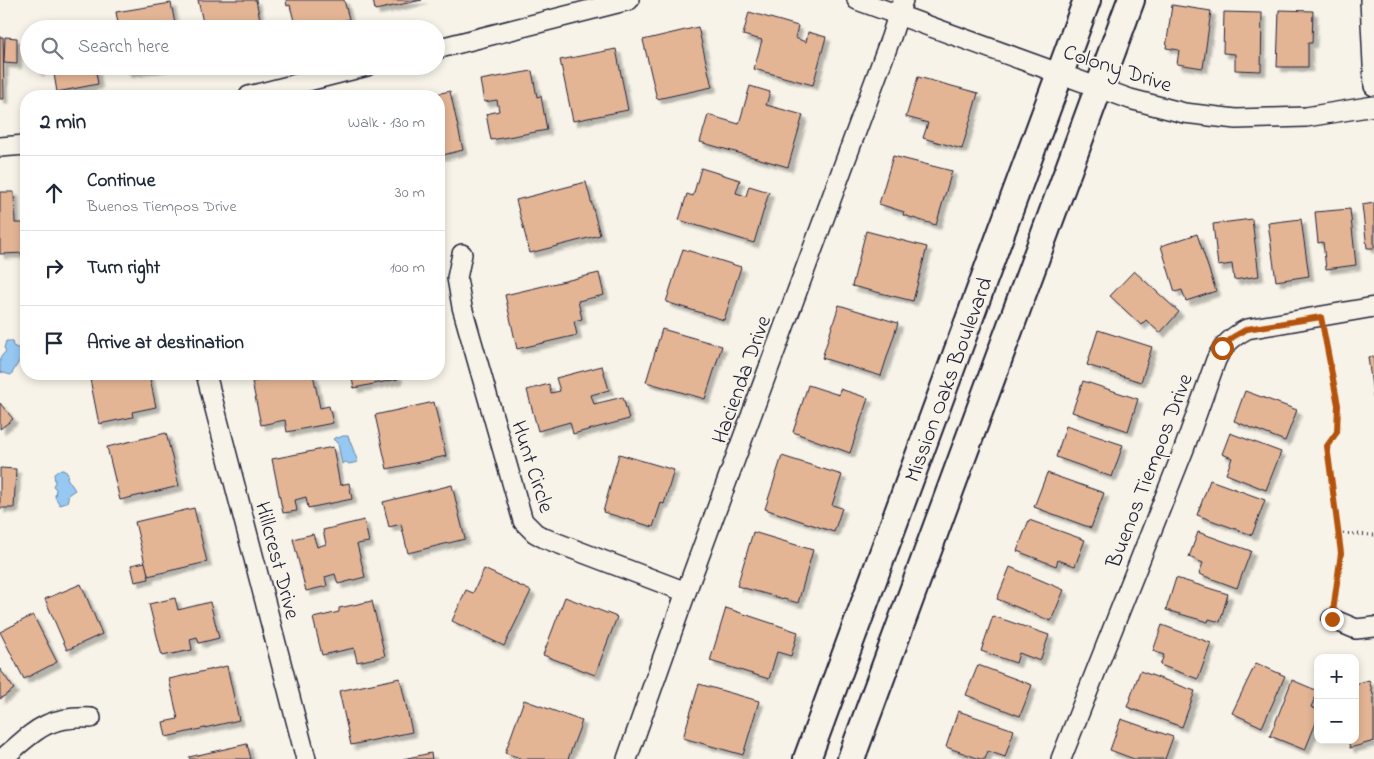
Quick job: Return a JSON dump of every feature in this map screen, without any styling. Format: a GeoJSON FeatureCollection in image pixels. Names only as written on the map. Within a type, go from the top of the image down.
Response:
{"type":"FeatureCollection","features":[{"type":"Feature","properties":{"kind":"main road","name":"Mission Oaks Boulevard"},"geometry":{"type":"LineString","coordinates":[[807,759],[1087,0]]}},
{"type":"Feature","properties":{"kind":"main road","name":"Mission Oaks Boulevard"},"geometry":{"type":"LineString","coordinates":[[851,759],[1131,0]]}},
{"type":"Feature","properties":{"kind":"street"},"geometry":{"type":"LineString","coordinates":[[445,47],[630,0]]}},
{"type":"Feature","properties":{"kind":"street","name":"Colony Drive"},"geometry":{"type":"LineString","coordinates":[[857,0],[901,7],[1060,74],[1130,100],[1184,113],[1236,119],[1306,116],[1374,106]]}},
{"type":"Feature","properties":{"kind":"street"},"geometry":{"type":"LineString","coordinates":[[1370,0],[1374,86]]}},
{"type":"Feature","properties":{"kind":"street","name":"Hacienda Drive"},"geometry":{"type":"LineString","coordinates":[[627,759],[686,592],[901,7]]}},
{"type":"Feature","properties":{"kind":"street"},"geometry":{"type":"LineString","coordinates":[[273,90],[332,75]]}},
{"type":"Feature","properties":{"kind":"street"},"geometry":{"type":"LineString","coordinates":[[0,147],[20,146]]}},
{"type":"Feature","properties":{"kind":"street","name":"Hunt Circle"},"geometry":{"type":"LineString","coordinates":[[462,254],[458,278],[462,307],[523,521],[534,533],[544,538],[686,592]]}},
{"type":"Feature","properties":{"kind":"street","name":"Buenos Tiempos Drive"},"geometry":{"type":"LineString","coordinates":[[1061,759],[1222,348],[1233,337],[1247,329],[1374,307]]}},
{"type":"Feature","properties":{"kind":"street","name":"Hillcrest Drive"},"geometry":{"type":"LineString","coordinates":[[208,380],[306,759]]}},
{"type":"Feature","properties":{"kind":"street"},"geometry":{"type":"LineString","coordinates":[[1332,619],[1356,629],[1374,627]]}},
{"type":"Feature","properties":{"kind":"street"},"geometry":{"type":"LineString","coordinates":[[2,759],[41,727],[70,717],[92,718]]}},
{"type":"Feature","properties":{"kind":"path"},"geometry":{"type":"LineString","coordinates":[[1321,317],[1338,405],[1337,432],[1327,446],[1341,553],[1332,619]]}},
{"type":"Feature","properties":{"kind":"path"},"geometry":{"type":"LineString","coordinates":[[1338,533],[1374,535]]}},
{"type":"Feature","properties":{"kind":"water"},"geometry":{"type":"Polygon","coordinates":[[[6,341],[12,341],[13,346],[20,349],[20,360],[11,375],[0,372],[0,358],[6,351],[4,348],[6,341]]]}},
{"type":"Feature","properties":{"kind":"water"},"geometry":{"type":"Polygon","coordinates":[[[348,436],[358,462],[342,464],[338,444],[333,439],[348,436]]]}},
{"type":"Feature","properties":{"kind":"water"},"geometry":{"type":"Polygon","coordinates":[[[61,469],[68,473],[67,478],[75,490],[69,494],[67,502],[60,505],[55,497],[56,489],[53,486],[55,482],[54,474],[61,469]]]}},
{"type":"Feature","properties":{"kind":"building"},"geometry":{"type":"Polygon","coordinates":[[[198,0],[256,0],[260,20],[202,20],[198,0]]]}},
{"type":"Feature","properties":{"kind":"building"},"geometry":{"type":"Polygon","coordinates":[[[286,0],[344,0],[349,19],[294,20],[290,5],[287,6],[286,0]]]}},
{"type":"Feature","properties":{"kind":"building"},"geometry":{"type":"Polygon","coordinates":[[[373,0],[422,0],[375,10],[373,0]]]}},
{"type":"Feature","properties":{"kind":"building"},"geometry":{"type":"Polygon","coordinates":[[[171,3],[174,20],[117,20],[116,12],[171,3]]]}},
{"type":"Feature","properties":{"kind":"building"},"geometry":{"type":"Polygon","coordinates":[[[1172,5],[1211,11],[1203,68],[1177,64],[1179,50],[1166,48],[1172,5]]]}},
{"type":"Feature","properties":{"kind":"building"},"geometry":{"type":"Polygon","coordinates":[[[1279,10],[1313,11],[1312,43],[1308,43],[1308,67],[1277,67],[1279,10]]]}},
{"type":"Feature","properties":{"kind":"building"},"geometry":{"type":"Polygon","coordinates":[[[749,12],[798,26],[795,38],[806,42],[808,32],[826,37],[813,85],[754,69],[762,40],[743,35],[749,12]]]}},
{"type":"Feature","properties":{"kind":"building"},"geometry":{"type":"Polygon","coordinates":[[[1224,12],[1262,13],[1261,71],[1235,70],[1235,54],[1223,53],[1224,12]]]}},
{"type":"Feature","properties":{"kind":"building"},"geometry":{"type":"Polygon","coordinates":[[[698,27],[712,87],[657,99],[643,40],[698,27]]]}},
{"type":"Feature","properties":{"kind":"building"},"geometry":{"type":"Polygon","coordinates":[[[0,37],[3,37],[4,99],[0,99],[0,37]]]}},
{"type":"Feature","properties":{"kind":"building"},"geometry":{"type":"Polygon","coordinates":[[[5,37],[17,38],[17,64],[4,63],[5,37]]]}},
{"type":"Feature","properties":{"kind":"building"},"geometry":{"type":"Polygon","coordinates":[[[616,49],[628,110],[573,121],[560,60],[616,49]]]}},
{"type":"Feature","properties":{"kind":"building"},"geometry":{"type":"Polygon","coordinates":[[[532,71],[537,97],[541,96],[547,130],[491,140],[486,114],[499,111],[497,100],[484,102],[480,80],[532,71]]]}},
{"type":"Feature","properties":{"kind":"building"},"geometry":{"type":"Polygon","coordinates":[[[54,75],[96,75],[98,84],[67,90],[57,90],[54,75]]]}},
{"type":"Feature","properties":{"kind":"building"},"geometry":{"type":"Polygon","coordinates":[[[918,77],[978,93],[962,149],[923,138],[928,123],[906,117],[918,77]]]}},
{"type":"Feature","properties":{"kind":"building"},"geometry":{"type":"Polygon","coordinates":[[[750,86],[770,92],[766,105],[803,115],[788,167],[700,142],[708,115],[739,124],[750,86]]]}},
{"type":"Feature","properties":{"kind":"building"},"geometry":{"type":"Polygon","coordinates":[[[450,91],[463,150],[445,154],[445,92],[450,91]]]}},
{"type":"Feature","properties":{"kind":"building"},"geometry":{"type":"Polygon","coordinates":[[[893,156],[952,171],[936,225],[903,215],[904,212],[879,204],[893,156]]]}},
{"type":"Feature","properties":{"kind":"building"},"geometry":{"type":"Polygon","coordinates":[[[701,168],[740,180],[736,193],[746,196],[749,186],[769,192],[754,243],[679,220],[687,194],[693,196],[701,168]]]}},
{"type":"Feature","properties":{"kind":"building"},"geometry":{"type":"Polygon","coordinates":[[[586,182],[600,235],[530,253],[516,200],[586,182]]]}},
{"type":"Feature","properties":{"kind":"building"},"geometry":{"type":"Polygon","coordinates":[[[0,192],[14,192],[15,223],[20,223],[20,253],[0,254],[0,192]]]}},
{"type":"Feature","properties":{"kind":"building"},"geometry":{"type":"Polygon","coordinates":[[[1374,203],[1374,248],[1367,248],[1362,205],[1374,203]]]}},
{"type":"Feature","properties":{"kind":"building"},"geometry":{"type":"Polygon","coordinates":[[[1350,209],[1356,265],[1326,269],[1323,242],[1318,243],[1315,212],[1350,209]]]}},
{"type":"Feature","properties":{"kind":"building"},"geometry":{"type":"Polygon","coordinates":[[[1252,219],[1259,276],[1234,280],[1232,264],[1218,266],[1213,224],[1252,219]]]}},
{"type":"Feature","properties":{"kind":"building"},"geometry":{"type":"Polygon","coordinates":[[[1301,219],[1309,276],[1276,281],[1268,223],[1301,219]]]}},
{"type":"Feature","properties":{"kind":"building"},"geometry":{"type":"Polygon","coordinates":[[[866,231],[927,247],[913,301],[852,286],[866,231]]]}},
{"type":"Feature","properties":{"kind":"building"},"geometry":{"type":"Polygon","coordinates":[[[1197,234],[1216,291],[1186,301],[1182,290],[1175,292],[1161,246],[1197,234]]]}},
{"type":"Feature","properties":{"kind":"building"},"geometry":{"type":"Polygon","coordinates":[[[683,249],[741,267],[724,320],[666,302],[683,249]]]}},
{"type":"Feature","properties":{"kind":"building"},"geometry":{"type":"Polygon","coordinates":[[[1134,271],[1179,312],[1160,333],[1146,320],[1141,325],[1110,296],[1134,271]]]}},
{"type":"Feature","properties":{"kind":"building"},"geometry":{"type":"Polygon","coordinates":[[[599,273],[604,295],[578,301],[582,319],[574,321],[577,335],[517,349],[505,295],[599,273]]]}},
{"type":"Feature","properties":{"kind":"building"},"geometry":{"type":"Polygon","coordinates":[[[839,305],[898,323],[881,376],[822,358],[839,305]]]}},
{"type":"Feature","properties":{"kind":"building"},"geometry":{"type":"Polygon","coordinates":[[[662,329],[722,346],[705,399],[646,382],[662,329]]]}},
{"type":"Feature","properties":{"kind":"building"},"geometry":{"type":"Polygon","coordinates":[[[1098,330],[1152,347],[1141,382],[1087,365],[1098,330]]]}},
{"type":"Feature","properties":{"kind":"building"},"geometry":{"type":"Polygon","coordinates":[[[1374,356],[1374,402],[1368,357],[1374,356]]]}},
{"type":"Feature","properties":{"kind":"building"},"geometry":{"type":"Polygon","coordinates":[[[602,366],[609,390],[591,395],[594,404],[623,397],[629,419],[573,434],[570,422],[538,431],[527,390],[549,384],[551,393],[560,391],[556,378],[602,366]]]}},
{"type":"Feature","properties":{"kind":"building"},"geometry":{"type":"Polygon","coordinates":[[[90,380],[150,380],[156,407],[132,412],[133,417],[99,424],[90,380]]]}},
{"type":"Feature","properties":{"kind":"building"},"geometry":{"type":"Polygon","coordinates":[[[262,380],[314,380],[320,408],[329,406],[333,423],[287,432],[285,420],[261,425],[252,382],[262,380]]]}},
{"type":"Feature","properties":{"kind":"building"},"geometry":{"type":"Polygon","coordinates":[[[352,380],[393,380],[354,388],[352,380]]]}},
{"type":"Feature","properties":{"kind":"building"},"geometry":{"type":"Polygon","coordinates":[[[1083,381],[1138,399],[1128,431],[1072,412],[1083,381]]]}},
{"type":"Feature","properties":{"kind":"building"},"geometry":{"type":"Polygon","coordinates":[[[808,385],[839,395],[840,389],[868,398],[850,453],[793,432],[808,385]]]}},
{"type":"Feature","properties":{"kind":"building"},"geometry":{"type":"Polygon","coordinates":[[[1245,391],[1297,410],[1285,441],[1234,421],[1245,391]]]}},
{"type":"Feature","properties":{"kind":"building"},"geometry":{"type":"Polygon","coordinates":[[[434,402],[446,456],[387,469],[375,415],[434,402]]]}},
{"type":"Feature","properties":{"kind":"building"},"geometry":{"type":"Polygon","coordinates":[[[0,403],[13,419],[0,429],[0,403]]]}},
{"type":"Feature","properties":{"kind":"building"},"geometry":{"type":"Polygon","coordinates":[[[1066,426],[1123,445],[1112,477],[1056,457],[1066,426]]]}},
{"type":"Feature","properties":{"kind":"building"},"geometry":{"type":"Polygon","coordinates":[[[166,433],[179,486],[120,500],[107,447],[166,433]]]}},
{"type":"Feature","properties":{"kind":"building"},"geometry":{"type":"Polygon","coordinates":[[[1230,433],[1281,452],[1266,490],[1226,474],[1232,458],[1222,454],[1230,433]]]}},
{"type":"Feature","properties":{"kind":"building"},"geometry":{"type":"Polygon","coordinates":[[[333,447],[340,485],[349,483],[352,499],[308,508],[306,497],[295,500],[297,511],[283,513],[272,459],[333,447]]]}},
{"type":"Feature","properties":{"kind":"building"},"geometry":{"type":"Polygon","coordinates":[[[619,454],[674,470],[664,504],[661,503],[653,527],[603,512],[619,454]]]}},
{"type":"Feature","properties":{"kind":"building"},"geometry":{"type":"Polygon","coordinates":[[[782,456],[842,475],[832,505],[842,508],[834,532],[765,509],[782,456]]]}},
{"type":"Feature","properties":{"kind":"building"},"geometry":{"type":"Polygon","coordinates":[[[0,468],[16,469],[14,508],[0,508],[0,468]]]}},
{"type":"Feature","properties":{"kind":"building"},"geometry":{"type":"Polygon","coordinates":[[[1047,473],[1104,493],[1091,528],[1034,507],[1047,473]]]}},
{"type":"Feature","properties":{"kind":"building"},"geometry":{"type":"Polygon","coordinates":[[[1210,480],[1265,500],[1252,535],[1197,515],[1210,480]]]}},
{"type":"Feature","properties":{"kind":"building"},"geometry":{"type":"Polygon","coordinates":[[[452,485],[465,539],[408,553],[401,524],[389,527],[383,502],[452,485]]]}},
{"type":"Feature","properties":{"kind":"building"},"geometry":{"type":"Polygon","coordinates":[[[194,508],[207,562],[148,576],[135,522],[194,508]]]}},
{"type":"Feature","properties":{"kind":"building"},"geometry":{"type":"Polygon","coordinates":[[[364,520],[369,542],[357,544],[365,577],[338,584],[335,574],[325,577],[327,586],[306,591],[293,539],[313,534],[317,547],[326,544],[323,530],[364,520]]]}},
{"type":"Feature","properties":{"kind":"building"},"geometry":{"type":"Polygon","coordinates":[[[1029,520],[1085,540],[1075,566],[1058,560],[1056,566],[1017,551],[1029,520]]]}},
{"type":"Feature","properties":{"kind":"building"},"geometry":{"type":"Polygon","coordinates":[[[753,532],[813,550],[798,603],[737,586],[753,532]]]}},
{"type":"Feature","properties":{"kind":"building"},"geometry":{"type":"Polygon","coordinates":[[[1198,532],[1251,551],[1237,588],[1199,574],[1203,563],[1189,557],[1198,532]]]}},
{"type":"Feature","properties":{"kind":"building"},"geometry":{"type":"Polygon","coordinates":[[[145,562],[149,579],[135,582],[131,565],[145,562]]]}},
{"type":"Feature","properties":{"kind":"building"},"geometry":{"type":"Polygon","coordinates":[[[1010,567],[1064,590],[1051,621],[997,599],[1010,567]]]}},
{"type":"Feature","properties":{"kind":"building"},"geometry":{"type":"Polygon","coordinates":[[[484,569],[531,591],[504,646],[452,621],[466,590],[473,593],[484,569]]]}},
{"type":"Feature","properties":{"kind":"building"},"geometry":{"type":"Polygon","coordinates":[[[1176,578],[1228,594],[1220,622],[1209,619],[1208,622],[1166,610],[1176,578]]]}},
{"type":"Feature","properties":{"kind":"building"},"geometry":{"type":"Polygon","coordinates":[[[81,584],[102,634],[67,650],[45,599],[81,584]]]}},
{"type":"Feature","properties":{"kind":"building"},"geometry":{"type":"Polygon","coordinates":[[[565,597],[617,617],[595,675],[543,655],[565,597]]]}},
{"type":"Feature","properties":{"kind":"building"},"geometry":{"type":"Polygon","coordinates":[[[175,598],[178,610],[210,602],[219,638],[199,643],[197,637],[190,639],[192,650],[162,656],[149,604],[175,598]]]}},
{"type":"Feature","properties":{"kind":"building"},"geometry":{"type":"Polygon","coordinates":[[[372,601],[385,656],[357,662],[354,648],[322,655],[313,618],[339,612],[339,608],[372,601]]]}},
{"type":"Feature","properties":{"kind":"building"},"geometry":{"type":"Polygon","coordinates":[[[726,608],[798,632],[791,656],[777,652],[769,679],[710,661],[726,608]]]}},
{"type":"Feature","properties":{"kind":"building"},"geometry":{"type":"Polygon","coordinates":[[[33,615],[57,662],[24,679],[0,632],[33,615]]]}},
{"type":"Feature","properties":{"kind":"building"},"geometry":{"type":"Polygon","coordinates":[[[993,616],[1049,635],[1040,661],[1019,653],[1016,663],[981,651],[993,616]]]}},
{"type":"Feature","properties":{"kind":"building"},"geometry":{"type":"Polygon","coordinates":[[[1162,625],[1211,643],[1198,679],[1160,665],[1164,655],[1153,651],[1162,625]]]}},
{"type":"Feature","properties":{"kind":"building"},"geometry":{"type":"Polygon","coordinates":[[[1256,663],[1285,676],[1262,727],[1232,713],[1256,663]]]}},
{"type":"Feature","properties":{"kind":"building"},"geometry":{"type":"Polygon","coordinates":[[[978,665],[1032,685],[1020,716],[966,695],[978,665]]]}},
{"type":"Feature","properties":{"kind":"building"},"geometry":{"type":"Polygon","coordinates":[[[227,666],[239,720],[166,737],[163,722],[178,719],[169,679],[227,666]]]}},
{"type":"Feature","properties":{"kind":"building"},"geometry":{"type":"Polygon","coordinates":[[[0,669],[14,689],[0,699],[0,669]]]}},
{"type":"Feature","properties":{"kind":"building"},"geometry":{"type":"Polygon","coordinates":[[[1140,671],[1195,691],[1182,727],[1127,707],[1140,671]]]}},
{"type":"Feature","properties":{"kind":"building"},"geometry":{"type":"Polygon","coordinates":[[[400,678],[412,732],[351,745],[339,691],[400,678]]]}},
{"type":"Feature","properties":{"kind":"building"},"geometry":{"type":"Polygon","coordinates":[[[1292,680],[1314,689],[1314,700],[1311,707],[1314,708],[1314,728],[1305,750],[1270,736],[1292,680]]]}},
{"type":"Feature","properties":{"kind":"building"},"geometry":{"type":"Polygon","coordinates":[[[1369,680],[1374,698],[1374,741],[1350,748],[1349,744],[1359,744],[1359,683],[1369,680]]]}},
{"type":"Feature","properties":{"kind":"building"},"geometry":{"type":"Polygon","coordinates":[[[699,684],[759,701],[743,755],[683,738],[699,684]]]}},
{"type":"Feature","properties":{"kind":"building"},"geometry":{"type":"Polygon","coordinates":[[[524,700],[582,721],[568,759],[523,759],[505,753],[524,700]]]}},
{"type":"Feature","properties":{"kind":"building"},"geometry":{"type":"Polygon","coordinates":[[[958,711],[1014,730],[1005,757],[988,751],[985,759],[980,759],[946,747],[958,711]]]}},
{"type":"Feature","properties":{"kind":"building"},"geometry":{"type":"Polygon","coordinates":[[[1121,719],[1173,737],[1165,759],[1134,759],[1110,750],[1121,719]]]}},
{"type":"Feature","properties":{"kind":"building"},"geometry":{"type":"Polygon","coordinates":[[[247,744],[251,759],[190,759],[189,757],[247,744]]]}},
{"type":"Feature","properties":{"kind":"building"},"geometry":{"type":"Polygon","coordinates":[[[431,753],[432,759],[403,759],[431,753]]]}},
{"type":"Feature","properties":{"kind":"route"},"geometry":{"type":"LineString","coordinates":[[1222,348],[1233,337],[1247,329],[1321,317],[1338,405],[1337,432],[1327,446],[1341,553],[1332,619]]}}]}
